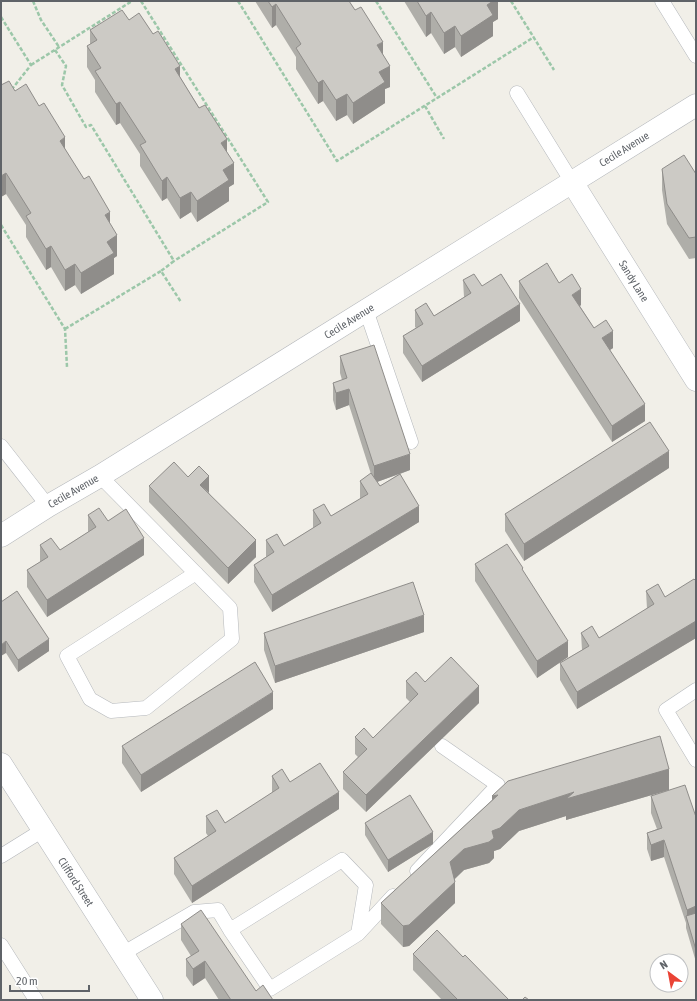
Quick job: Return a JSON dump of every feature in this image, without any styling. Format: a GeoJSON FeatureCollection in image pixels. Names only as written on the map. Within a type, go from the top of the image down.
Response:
{"type":"FeatureCollection","features":[{"type":"Feature","properties":{"kind":"street","name":"Cecile Avenue"},"geometry":{"type":"LineString","coordinates":[[1,536],[696,105]]}},
{"type":"Feature","properties":{"kind":"street","name":"Sandy Lane"},"geometry":{"type":"LineString","coordinates":[[572,182],[696,380]]}},
{"type":"Feature","properties":{"kind":"street","name":"Clifford Street"},"geometry":{"type":"LineString","coordinates":[[1,764],[152,1000]]}},
{"type":"Feature","properties":{"kind":"lane"},"geometry":{"type":"LineString","coordinates":[[662,1],[696,56]]}},
{"type":"Feature","properties":{"kind":"lane"},"geometry":{"type":"LineString","coordinates":[[517,93],[572,182]]}},
{"type":"Feature","properties":{"kind":"lane"},"geometry":{"type":"LineString","coordinates":[[366,310],[411,442]]}},
{"type":"Feature","properties":{"kind":"lane"},"geometry":{"type":"LineString","coordinates":[[1,446],[48,506]]}},
{"type":"Feature","properties":{"kind":"lane"},"geometry":{"type":"LineString","coordinates":[[100,476],[196,573],[230,608],[232,639],[146,708],[111,711],[90,699],[67,656],[196,573]]}},
{"type":"Feature","properties":{"kind":"lane"},"geometry":{"type":"LineString","coordinates":[[696,690],[666,710],[696,760]]}},
{"type":"Feature","properties":{"kind":"lane"},"geometry":{"type":"LineString","coordinates":[[122,954],[194,912],[218,910],[270,989],[358,934],[498,785],[442,746]]}},
{"type":"Feature","properties":{"kind":"lane"},"geometry":{"type":"LineString","coordinates":[[1,856],[43,830]]}},
{"type":"Feature","properties":{"kind":"lane"},"geometry":{"type":"LineString","coordinates":[[230,930],[342,860],[366,886],[358,934]]}},
{"type":"Feature","properties":{"kind":"lane"},"geometry":{"type":"LineString","coordinates":[[1,945],[36,1000]]}},
{"type":"Feature","properties":{"kind":"path"},"geometry":{"type":"LineString","coordinates":[[34,1],[42,20],[59,47]]}},
{"type":"Feature","properties":{"kind":"path"},"geometry":{"type":"LineString","coordinates":[[10,91],[31,65],[132,1]]}},
{"type":"Feature","properties":{"kind":"path"},"geometry":{"type":"LineString","coordinates":[[65,329],[161,271],[174,261],[268,202],[141,1]]}},
{"type":"Feature","properties":{"kind":"path"},"geometry":{"type":"LineString","coordinates":[[238,1],[337,161],[534,37]]}},
{"type":"Feature","properties":{"kind":"path"},"geometry":{"type":"LineString","coordinates":[[376,1],[437,98]]}},
{"type":"Feature","properties":{"kind":"path"},"geometry":{"type":"LineString","coordinates":[[511,1],[554,70]]}},
{"type":"Feature","properties":{"kind":"path"},"geometry":{"type":"LineString","coordinates":[[1,17],[31,65]]}},
{"type":"Feature","properties":{"kind":"path"},"geometry":{"type":"LineString","coordinates":[[55,50],[66,66],[62,85],[86,127],[91,125],[174,261]]}},
{"type":"Feature","properties":{"kind":"path"},"geometry":{"type":"LineString","coordinates":[[425,106],[444,139]]}},
{"type":"Feature","properties":{"kind":"path"},"geometry":{"type":"LineString","coordinates":[[1,224],[65,329],[67,366]]}},
{"type":"Feature","properties":{"kind":"path"},"geometry":{"type":"LineString","coordinates":[[161,271],[181,302]]}},
{"type":"Feature","properties":{"kind":"building"},"geometry":{"type":"Polygon","coordinates":[[[268,1],[349,1],[355,10],[361,7],[383,42],[377,45],[390,66],[379,72],[385,82],[353,103],[347,94],[336,100],[323,80],[318,83],[296,48],[301,44],[276,4],[272,7],[268,1]]]}},
{"type":"Feature","properties":{"kind":"building"},"geometry":{"type":"Polygon","coordinates":[[[417,1],[493,1],[487,5],[493,15],[461,36],[455,26],[444,33],[431,12],[426,16],[417,1]]]}},
{"type":"Feature","properties":{"kind":"building"},"geometry":{"type":"Polygon","coordinates":[[[122,10],[129,20],[139,13],[153,34],[158,31],[180,66],[175,69],[199,108],[205,105],[227,139],[221,143],[234,163],[223,170],[229,180],[197,201],[191,192],[180,198],[167,177],[162,181],[140,145],[146,142],[120,102],[116,104],[95,71],[101,68],[87,46],[97,40],[90,30],[122,10]]]}},
{"type":"Feature","properties":{"kind":"building"},"geometry":{"type":"Polygon","coordinates":[[[9,81],[15,91],[26,84],[39,106],[44,103],[65,137],[60,141],[84,179],[89,176],[110,212],[105,215],[117,235],[107,242],[114,253],[81,273],[75,264],[65,270],[51,246],[46,249],[26,216],[31,213],[6,173],[1,176],[1,85],[9,81]]]}},
{"type":"Feature","properties":{"kind":"building"},"geometry":{"type":"Polygon","coordinates":[[[684,155],[696,174],[696,237],[689,238],[667,204],[662,169],[684,155]]]}},
{"type":"Feature","properties":{"kind":"building"},"geometry":{"type":"Polygon","coordinates":[[[547,263],[559,283],[572,274],[581,289],[572,295],[594,328],[606,320],[613,331],[602,338],[645,404],[612,426],[519,281],[547,263]]]}},
{"type":"Feature","properties":{"kind":"building"},"geometry":{"type":"Polygon","coordinates":[[[474,274],[482,286],[501,274],[520,304],[422,366],[403,336],[423,324],[415,310],[426,303],[434,316],[471,293],[463,280],[474,274]]]}},
{"type":"Feature","properties":{"kind":"building"},"geometry":{"type":"Polygon","coordinates":[[[374,345],[410,454],[374,466],[349,389],[336,393],[333,383],[347,378],[340,356],[374,345]]]}},
{"type":"Feature","properties":{"kind":"building"},"geometry":{"type":"Polygon","coordinates":[[[650,422],[669,451],[524,544],[505,514],[650,422]]]}},
{"type":"Feature","properties":{"kind":"building"},"geometry":{"type":"Polygon","coordinates":[[[174,462],[188,477],[199,466],[209,476],[200,485],[256,540],[228,568],[149,486],[174,462]]]}},
{"type":"Feature","properties":{"kind":"building"},"geometry":{"type":"Polygon","coordinates":[[[371,473],[380,486],[400,474],[419,506],[272,595],[254,565],[274,552],[266,540],[277,534],[284,546],[321,523],[313,510],[324,504],[331,516],[368,494],[360,481],[371,473]]]}},
{"type":"Feature","properties":{"kind":"building"},"geometry":{"type":"Polygon","coordinates":[[[99,508],[108,521],[126,509],[144,538],[47,600],[27,570],[48,557],[40,545],[51,538],[60,550],[96,527],[88,515],[99,508]]]}},
{"type":"Feature","properties":{"kind":"building"},"geometry":{"type":"Polygon","coordinates":[[[507,544],[568,641],[537,661],[475,564],[507,544]]]}},
{"type":"Feature","properties":{"kind":"building"},"geometry":{"type":"Polygon","coordinates":[[[694,579],[696,581],[696,621],[577,692],[560,663],[589,646],[581,633],[592,626],[599,638],[654,604],[646,591],[658,584],[665,597],[694,579]]]}},
{"type":"Feature","properties":{"kind":"building"},"geometry":{"type":"Polygon","coordinates":[[[413,582],[424,615],[275,666],[264,633],[413,582]]]}},
{"type":"Feature","properties":{"kind":"building"},"geometry":{"type":"Polygon","coordinates":[[[17,591],[49,639],[18,660],[6,641],[1,645],[1,602],[17,591]]]}},
{"type":"Feature","properties":{"kind":"building"},"geometry":{"type":"Polygon","coordinates":[[[451,657],[479,686],[366,795],[343,772],[367,749],[355,737],[364,728],[373,738],[418,694],[406,681],[416,672],[425,682],[451,657]]]}},
{"type":"Feature","properties":{"kind":"building"},"geometry":{"type":"Polygon","coordinates":[[[255,662],[273,692],[141,775],[122,746],[255,662]]]}},
{"type":"Feature","properties":{"kind":"building"},"geometry":{"type":"Polygon","coordinates":[[[660,736],[669,769],[566,799],[574,792],[519,810],[500,828],[492,831],[494,838],[489,842],[464,849],[450,862],[455,882],[409,925],[403,926],[381,903],[498,795],[492,796],[508,781],[660,736]]]}},
{"type":"Feature","properties":{"kind":"building"},"geometry":{"type":"Polygon","coordinates":[[[320,763],[339,792],[192,886],[174,858],[216,831],[206,816],[217,810],[225,823],[279,788],[272,776],[282,769],[290,782],[320,763]]]}},
{"type":"Feature","properties":{"kind":"building"},"geometry":{"type":"Polygon","coordinates":[[[685,785],[696,817],[696,906],[687,910],[664,840],[651,845],[647,833],[662,828],[651,796],[685,785]]]}},
{"type":"Feature","properties":{"kind":"building"},"geometry":{"type":"Polygon","coordinates":[[[410,795],[433,832],[388,860],[365,823],[410,795]]]}},
{"type":"Feature","properties":{"kind":"building"},"geometry":{"type":"Polygon","coordinates":[[[201,910],[256,991],[263,985],[273,1000],[231,1000],[205,961],[193,969],[186,959],[199,951],[181,924],[201,910]]]}},
{"type":"Feature","properties":{"kind":"building"},"geometry":{"type":"Polygon","coordinates":[[[696,913],[696,950],[686,916],[696,913]]]}},
{"type":"Feature","properties":{"kind":"building"},"geometry":{"type":"Polygon","coordinates":[[[437,930],[463,957],[465,955],[509,1000],[458,1000],[413,954],[437,930]]]}},
{"type":"Feature","properties":{"kind":"building"},"geometry":{"type":"Polygon","coordinates":[[[525,997],[529,1000],[522,1000],[525,997]]]}}]}
